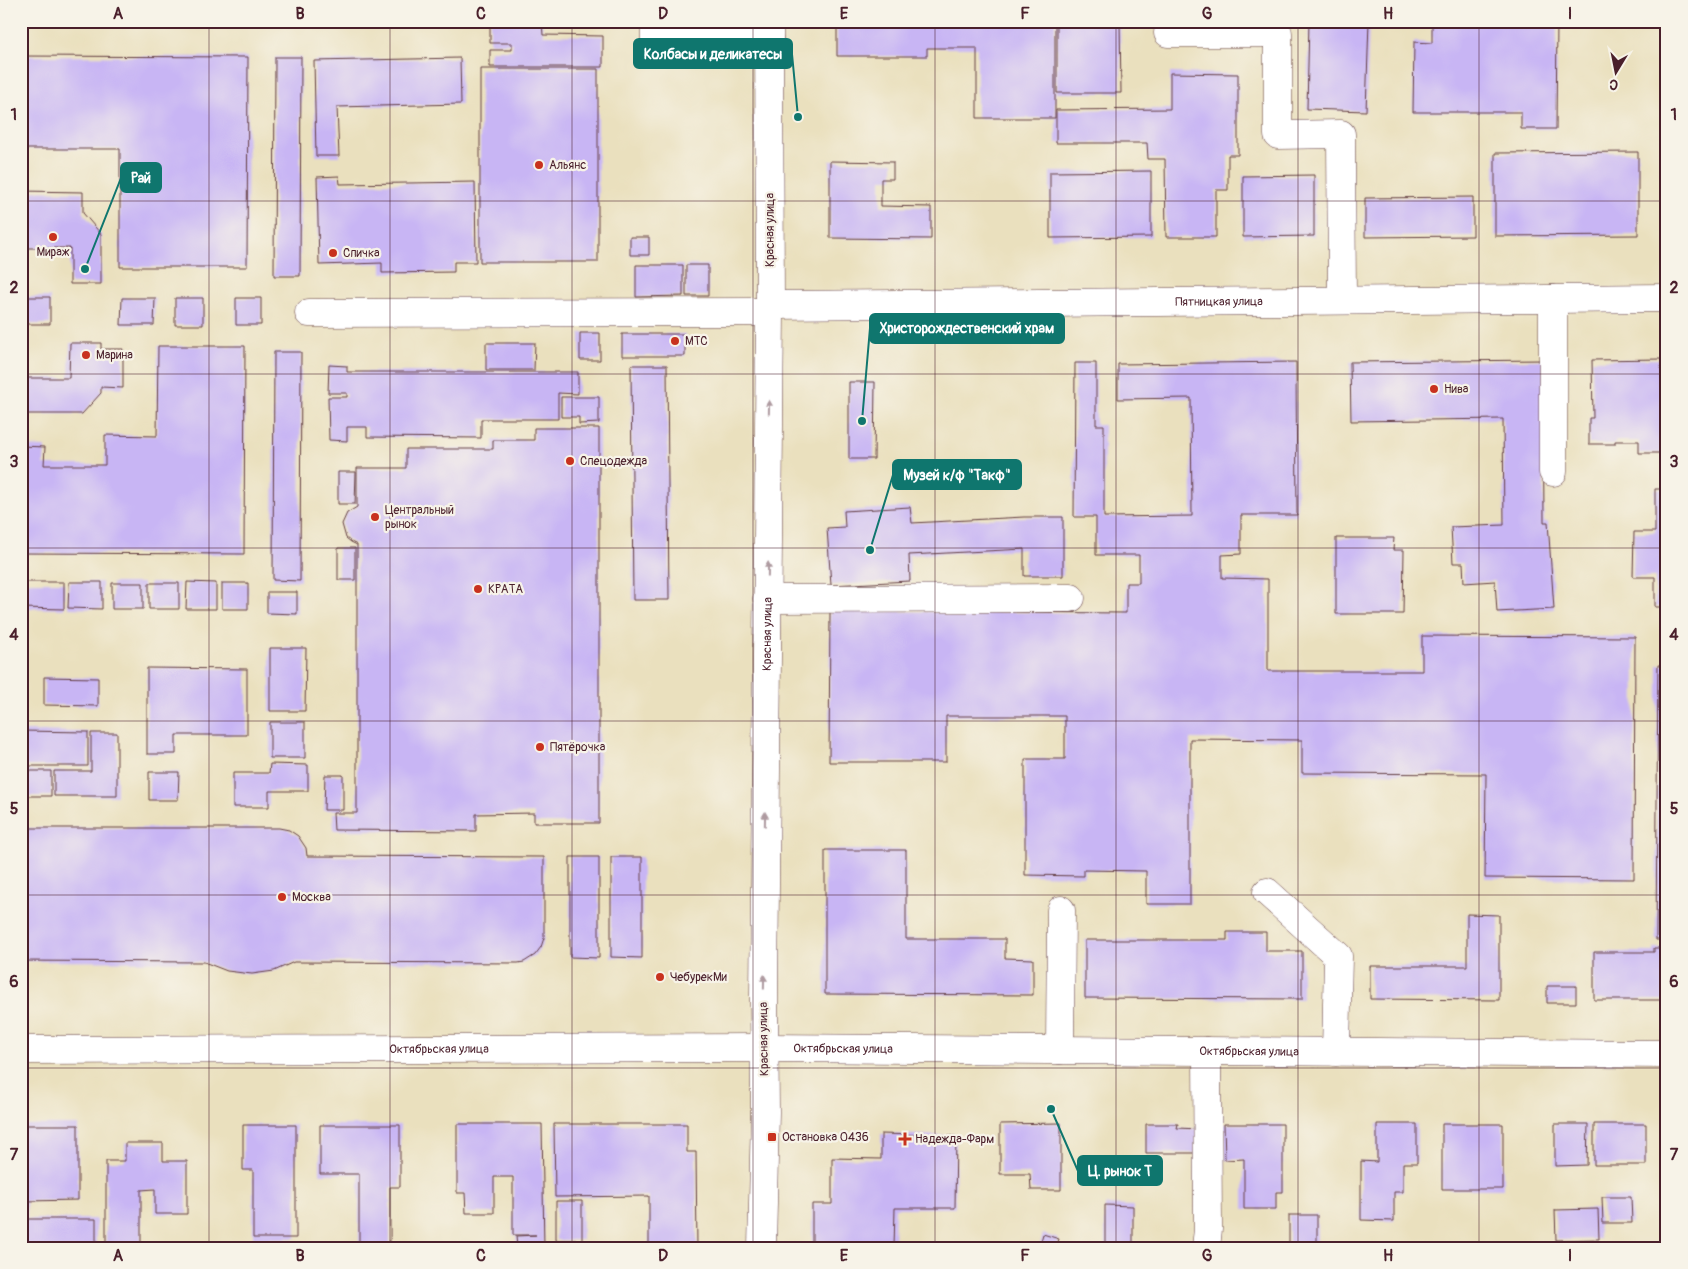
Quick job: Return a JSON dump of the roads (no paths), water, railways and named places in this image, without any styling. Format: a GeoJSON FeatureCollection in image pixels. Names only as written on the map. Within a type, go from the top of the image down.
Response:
{"type":"FeatureCollection","features":[{"type":"Feature","properties":{"kind":"street"},"geometry":{"type":"LineString","coordinates":[[655,21],[654,40],[769,31]]}},
{"type":"Feature","properties":{"kind":"street","name":"Красная улица"},"geometry":{"type":"LineString","coordinates":[[762,1248],[770,309],[769,31]]}},
{"type":"Feature","properties":{"kind":"street"},"geometry":{"type":"LineString","coordinates":[[1168,33],[1278,33],[1278,135],[1341,134],[1342,300]]}},
{"type":"Feature","properties":{"kind":"street","name":"Пятницкая улица"},"geometry":{"type":"LineString","coordinates":[[309,313],[770,309],[1342,300],[1667,298]]}},
{"type":"Feature","properties":{"kind":"street"},"geometry":{"type":"LineString","coordinates":[[1553,299],[1553,472]]}},
{"type":"Feature","properties":{"kind":"street"},"geometry":{"type":"LineString","coordinates":[[767,599],[1071,598]]}},
{"type":"Feature","properties":{"kind":"street"},"geometry":{"type":"LineString","coordinates":[[1267,892],[1338,956],[1336,1052]]}},
{"type":"Feature","properties":{"kind":"street"},"geometry":{"type":"LineString","coordinates":[[1060,1050],[1061,910]]}},
{"type":"Feature","properties":{"kind":"street","name":"Октябрьская улица"},"geometry":{"type":"LineString","coordinates":[[21,1050],[764,1048],[1667,1054]]}},
{"type":"Feature","properties":{"kind":"street"},"geometry":{"type":"LineString","coordinates":[[1206,1248],[1208,1229],[1207,1051]]}},
{"type":"Feature","properties":{"kind":"place","name":"Колбасы и деликатесы"},"geometry":{"type":"Point","coordinates":[798,117]}},
{"type":"Feature","properties":{"kind":"place","name":"Альянс"},"geometry":{"type":"Point","coordinates":[539,165]}},
{"type":"Feature","properties":{"kind":"place","name":"Мираж"},"geometry":{"type":"Point","coordinates":[53,237]}},
{"type":"Feature","properties":{"kind":"place","name":"Спичка"},"geometry":{"type":"Point","coordinates":[333,253]}},
{"type":"Feature","properties":{"kind":"place","name":"Рай"},"geometry":{"type":"Point","coordinates":[85,269]}},
{"type":"Feature","properties":{"kind":"place","name":"МТС"},"geometry":{"type":"Point","coordinates":[675,341]}},
{"type":"Feature","properties":{"kind":"place","name":"Марина"},"geometry":{"type":"Point","coordinates":[86,355]}},
{"type":"Feature","properties":{"kind":"place","name":"Нива"},"geometry":{"type":"Point","coordinates":[1434,389]}},
{"type":"Feature","properties":{"kind":"place","name":"Христорождественский храм"},"geometry":{"type":"Point","coordinates":[862,421]}},
{"type":"Feature","properties":{"kind":"place","name":"Спецодежда"},"geometry":{"type":"Point","coordinates":[570,461]}},
{"type":"Feature","properties":{"kind":"place","name":"Центральный рынок"},"geometry":{"type":"Point","coordinates":[375,517]}},
{"type":"Feature","properties":{"kind":"place","name":"Музей к/ф \"Такф\""},"geometry":{"type":"Point","coordinates":[870,550]}},
{"type":"Feature","properties":{"kind":"place","name":"КРАТА"},"geometry":{"type":"Point","coordinates":[478,589]}},
{"type":"Feature","properties":{"kind":"place","name":"Пятёрочка"},"geometry":{"type":"Point","coordinates":[540,747]}},
{"type":"Feature","properties":{"kind":"place","name":"Москва"},"geometry":{"type":"Point","coordinates":[282,897]}},
{"type":"Feature","properties":{"kind":"place","name":"ЧебурекМи"},"geometry":{"type":"Point","coordinates":[660,977]}},
{"type":"Feature","properties":{"kind":"place","name":"Ц. рынок Т"},"geometry":{"type":"Point","coordinates":[1051,1109]}},
{"type":"Feature","properties":{"kind":"place","name":"Остановка 0436"},"geometry":{"type":"Point","coordinates":[772,1137]}},
{"type":"Feature","properties":{"kind":"place","name":"Надежда-Фарм"},"geometry":{"type":"Point","coordinates":[905,1139]}}]}
